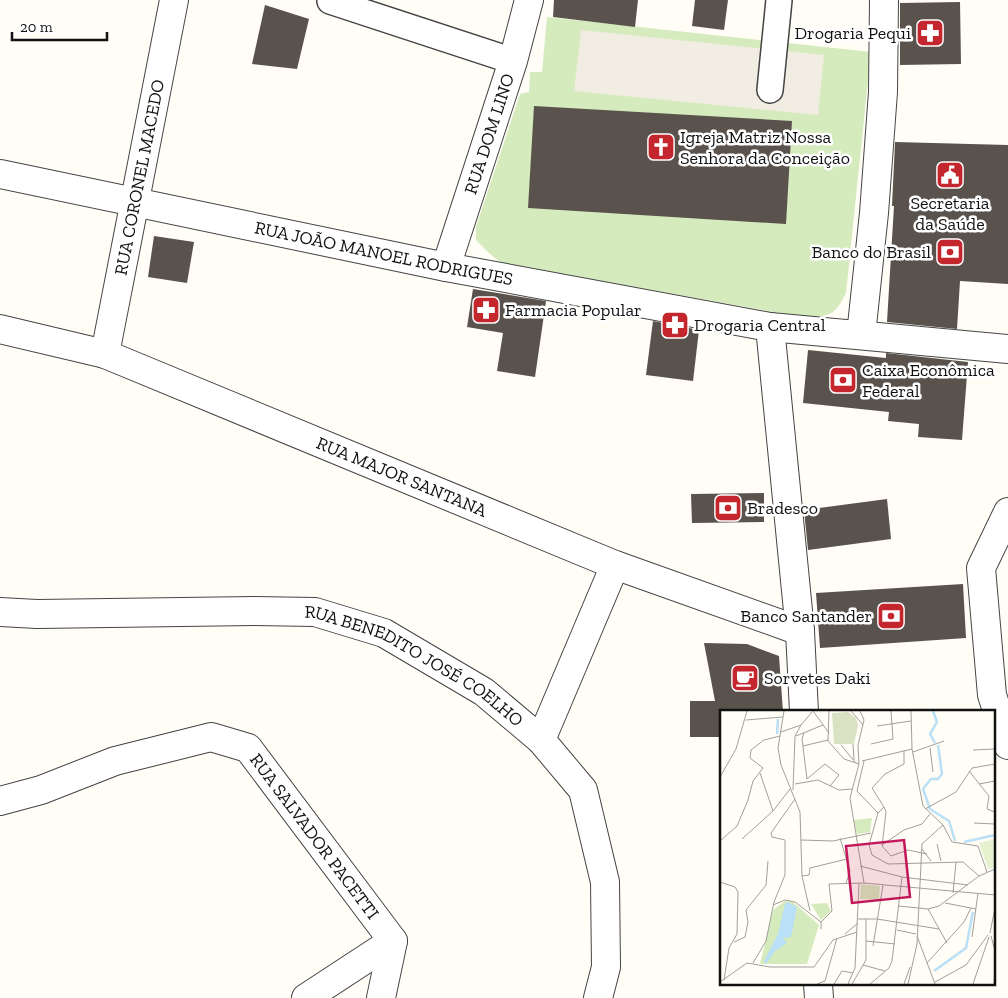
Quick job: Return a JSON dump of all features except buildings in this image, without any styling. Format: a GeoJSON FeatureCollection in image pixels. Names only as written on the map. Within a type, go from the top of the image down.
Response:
{"type":"FeatureCollection","features":[{"type":"Feature","properties":{"kind":"street","name":"RUA CORONEL MACEDO"},"geometry":{"type":"LineString","coordinates":[[105,354],[133,202],[174,0]]}},
{"type":"Feature","properties":{"kind":"street","name":"RUA DOM LINO"},"geometry":{"type":"LineString","coordinates":[[446,267],[513,61],[529,0]]}},
{"type":"Feature","properties":{"kind":"street"},"geometry":{"type":"LineString","coordinates":[[770,90],[780,0]]}},
{"type":"Feature","properties":{"kind":"street"},"geometry":{"type":"LineString","coordinates":[[860,335],[874,213],[882,101],[884,0]]}},
{"type":"Feature","properties":{"kind":"street"},"geometry":{"type":"LineString","coordinates":[[330,1],[513,61]]}},
{"type":"Feature","properties":{"kind":"street","name":"RUA JOÃO MANOEL RODRIGUES"},"geometry":{"type":"LineString","coordinates":[[0,174],[446,267],[770,327],[1008,349]]}},
{"type":"Feature","properties":{"kind":"street"},"geometry":{"type":"LineString","coordinates":[[770,327],[800,631],[804,710]]}},
{"type":"Feature","properties":{"kind":"street","name":"RUA MAJOR SANTANA"},"geometry":{"type":"LineString","coordinates":[[0,329],[105,354],[615,565],[800,631]]}},
{"type":"Feature","properties":{"kind":"street"},"geometry":{"type":"LineString","coordinates":[[1008,512],[980,568],[992,695],[1008,745]]}},
{"type":"Feature","properties":{"kind":"street"},"geometry":{"type":"LineString","coordinates":[[541,740],[615,565]]}},
{"type":"Feature","properties":{"kind":"street","name":"RUA BENEDITO JOSÉ COELHO"},"geometry":{"type":"LineString","coordinates":[[0,612],[37,614],[315,612],[384,633],[484,692],[541,740],[583,790],[606,882],[606,967],[598,998]]}},
{"type":"Feature","properties":{"kind":"street","name":"RUA SALVADOR PACETTI"},"geometry":{"type":"LineString","coordinates":[[0,801],[41,790],[115,761],[211,737],[248,748],[393,941]]}},
{"type":"Feature","properties":{"kind":"street"},"geometry":{"type":"LineString","coordinates":[[306,998],[393,941]]}},
{"type":"Feature","properties":{"kind":"street"},"geometry":{"type":"LineString","coordinates":[[381,998],[393,941]]}},
{"type":"Feature","properties":{"kind":"green space"},"geometry":{"type":"Polygon","coordinates":[[[547,17],[871,52],[846,293],[839,306],[832,313],[807,318],[501,263],[476,240],[476,227],[520,94],[529,92],[530,72],[542,72],[547,17]]]}},
{"type":"Feature","properties":{"kind":"shaded area"},"geometry":{"type":"Polygon","coordinates":[[[581,30],[824,55],[818,115],[574,91],[581,30]]]}},
{"type":"Feature","properties":{"kind":"place","name":"Drogaria Pequi"},"geometry":{"type":"Point","coordinates":[930,33]}},
{"type":"Feature","properties":{"kind":"place","name":"Igreja Matriz Nossa Senhora da Conceição"},"geometry":{"type":"Point","coordinates":[661,147]}},
{"type":"Feature","properties":{"kind":"place","name":"Secretaria da Saúde"},"geometry":{"type":"Point","coordinates":[950,175]}},
{"type":"Feature","properties":{"kind":"place","name":"Banco do Brasil"},"geometry":{"type":"Point","coordinates":[950,252]}},
{"type":"Feature","properties":{"kind":"place","name":"Farmacia Popular"},"geometry":{"type":"Point","coordinates":[486,310]}},
{"type":"Feature","properties":{"kind":"place","name":"Drogaria Central"},"geometry":{"type":"Point","coordinates":[675,325]}},
{"type":"Feature","properties":{"kind":"place","name":"Caixa Econômica Federal"},"geometry":{"type":"Point","coordinates":[843,380]}},
{"type":"Feature","properties":{"kind":"place","name":"Bradesco"},"geometry":{"type":"Point","coordinates":[728,508]}},
{"type":"Feature","properties":{"kind":"place","name":"Banco Santander"},"geometry":{"type":"Point","coordinates":[891,616]}},
{"type":"Feature","properties":{"kind":"place","name":"Sorvetes Daki"},"geometry":{"type":"Point","coordinates":[745,678]}}]}
